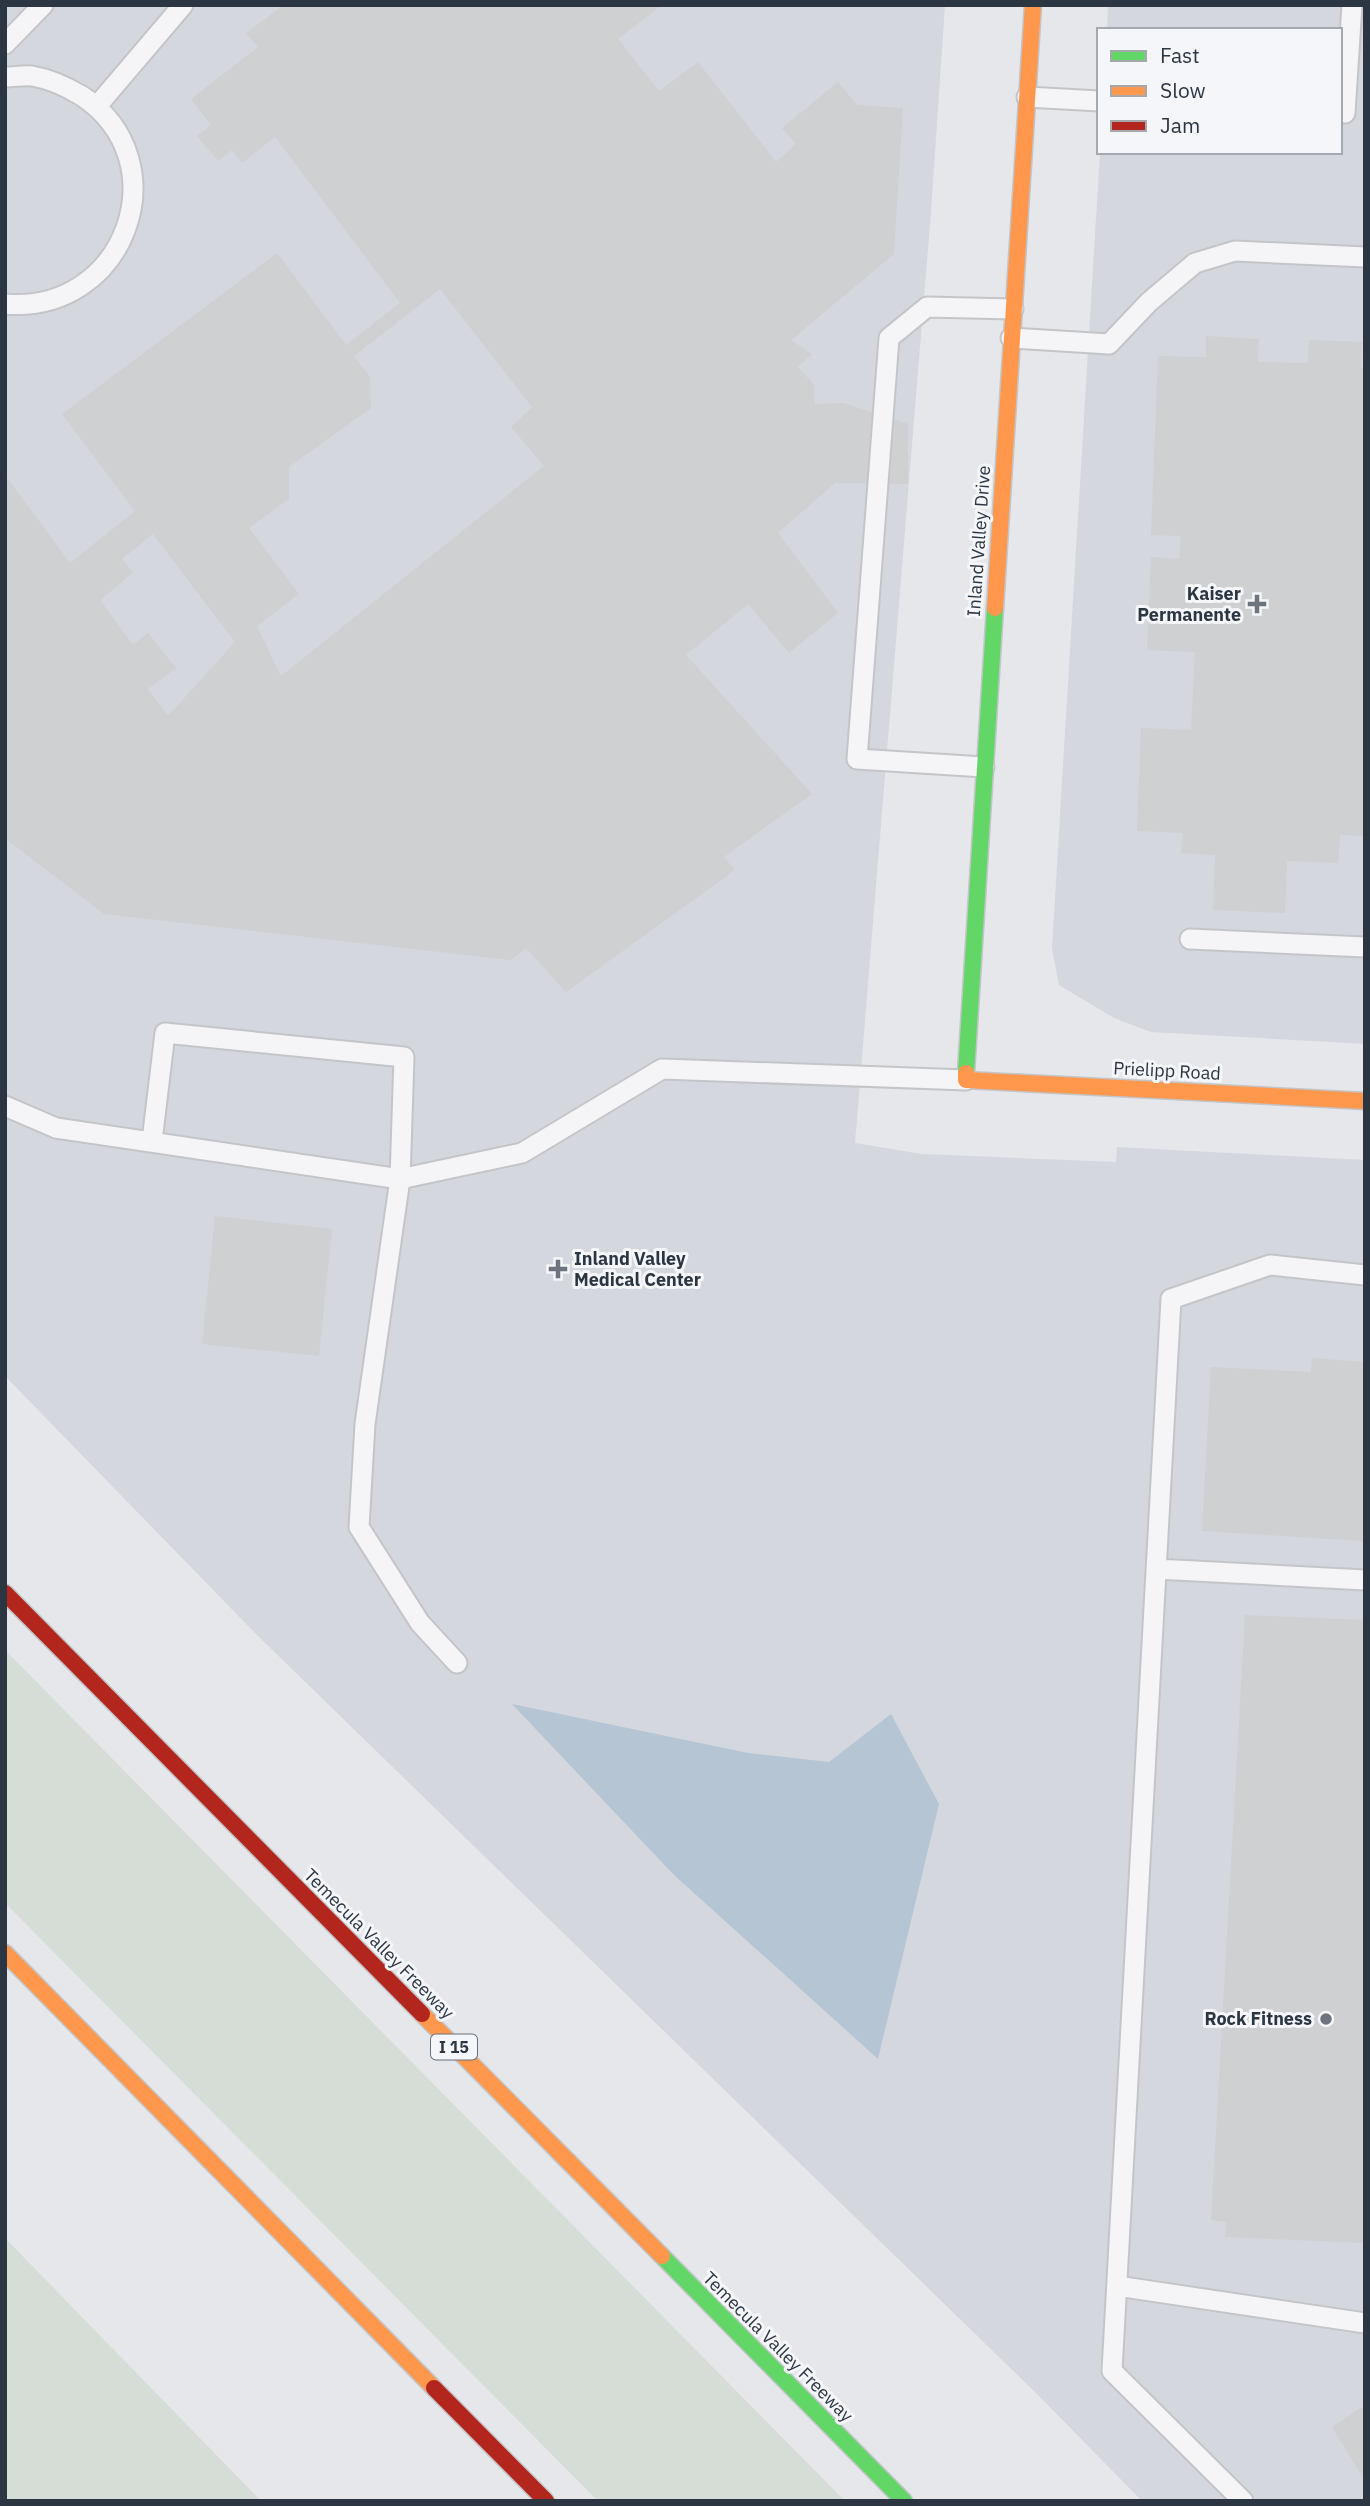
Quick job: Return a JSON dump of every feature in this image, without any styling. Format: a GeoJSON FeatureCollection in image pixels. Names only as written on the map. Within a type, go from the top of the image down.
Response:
{"type":"FeatureCollection","features":[{"type":"Feature","properties":{"kind":"main road","name":"Inland Valley Drive"},"geometry":{"type":"LineString","coordinates":[[967,1080],[984,767],[1033,5]]}},
{"type":"Feature","properties":{"kind":"main road","name":"Prielipp Road"},"geometry":{"type":"LineString","coordinates":[[967,1080],[1365,1101]]}},
{"type":"Feature","properties":{"kind":"main road","name":"Temecula Valley Freeway"},"geometry":{"type":"LineString","coordinates":[[5,1593],[904,2501]]}},
{"type":"Feature","properties":{"kind":"main road"},"geometry":{"type":"LineString","coordinates":[[5,1953],[546,2501]]}},
{"type":"Feature","properties":{"kind":"lane"},"geometry":{"type":"LineString","coordinates":[[5,44],[43,5]]}},
{"type":"Feature","properties":{"kind":"lane"},"geometry":{"type":"LineString","coordinates":[[97,106],[183,5]]}},
{"type":"Feature","properties":{"kind":"lane"},"geometry":{"type":"LineString","coordinates":[[1350,114],[1352,5]]}},
{"type":"Feature","properties":{"kind":"lane"},"geometry":{"type":"LineString","coordinates":[[5,77],[32,76],[67,86],[97,106],[120,137],[133,173],[132,211],[119,246],[96,276],[64,297],[27,306],[5,304]]}},
{"type":"Feature","properties":{"kind":"lane"},"geometry":{"type":"LineString","coordinates":[[1027,97],[1097,101]]}},
{"type":"Feature","properties":{"kind":"lane"},"geometry":{"type":"LineString","coordinates":[[1011,338],[1109,344],[1149,302],[1195,263],[1235,250],[1365,257]]}},
{"type":"Feature","properties":{"kind":"lane"},"geometry":{"type":"LineString","coordinates":[[984,767],[857,759],[889,338],[927,307],[1013,309]]}},
{"type":"Feature","properties":{"kind":"lane"},"geometry":{"type":"LineString","coordinates":[[1190,939],[1365,947]]}},
{"type":"Feature","properties":{"kind":"lane"},"geometry":{"type":"LineString","coordinates":[[152,1141],[165,1033],[404,1057],[400,1179],[365,1424],[359,1527],[420,1623],[457,1663]]}},
{"type":"Feature","properties":{"kind":"lane"},"geometry":{"type":"LineString","coordinates":[[5,1105],[56,1129],[400,1179],[522,1153],[662,1069],[967,1080]]}},
{"type":"Feature","properties":{"kind":"lane"},"geometry":{"type":"LineString","coordinates":[[1243,2501],[1112,2371],[1171,1299],[1270,1265],[1365,1275]]}},
{"type":"Feature","properties":{"kind":"lane"},"geometry":{"type":"LineString","coordinates":[[1156,1569],[1365,1580]]}},
{"type":"Feature","properties":{"kind":"lane"},"geometry":{"type":"LineString","coordinates":[[1116,2286],[1365,2323]]}},
{"type":"Feature","properties":{"kind":"shaded area","name":"Inland Valley Medical Center"},"geometry":{"type":"Polygon","coordinates":[[[5,5],[945,5],[931,212],[855,1143],[922,1154],[1116,1162],[1117,1147],[1365,1160],[1365,2501],[1142,2501],[1039,2396],[256,1634],[5,1376],[5,5]]]}},
{"type":"Feature","properties":{"kind":"shaded area"},"geometry":{"type":"Polygon","coordinates":[[[1108,5],[1365,5],[1365,1044],[1151,1032],[1114,1018],[1059,985],[1052,948],[1100,154],[1342,154],[1342,28],[1107,28],[1108,5]]]}},
{"type":"Feature","properties":{"kind":"shaded area"},"geometry":{"type":"Polygon","coordinates":[[[5,1650],[845,2501],[598,2501],[5,1903],[5,1650]]]}},
{"type":"Feature","properties":{"kind":"shaded area"},"geometry":{"type":"Polygon","coordinates":[[[5,2238],[261,2501],[5,2501],[5,2238]]]}},
{"type":"Feature","properties":{"kind":"water"},"geometry":{"type":"Polygon","coordinates":[[[512,1704],[748,1753],[829,1762],[891,1714],[939,1804],[878,2059],[674,1875],[512,1704]]]}},
{"type":"Feature","properties":{"kind":"building"},"geometry":{"type":"Polygon","coordinates":[[[284,5],[662,5],[618,39],[659,91],[698,62],[776,162],[796,144],[782,128],[838,82],[857,105],[903,108],[894,254],[791,340],[812,354],[798,367],[814,385],[815,404],[844,403],[908,424],[908,484],[835,483],[778,533],[838,613],[789,653],[748,604],[686,655],[812,794],[724,857],[735,870],[566,992],[526,948],[511,960],[104,914],[6,839],[5,475],[70,563],[135,511],[62,414],[277,253],[346,345],[400,303],[275,137],[242,163],[232,150],[218,161],[197,136],[211,125],[191,99],[258,47],[246,33],[284,5]],[[440,289],[354,356],[370,377],[371,408],[289,467],[289,499],[249,528],[299,594],[257,626],[281,676],[544,466],[511,427],[532,407],[440,289]],[[153,534],[122,559],[133,573],[100,600],[133,645],[148,633],[176,668],[148,689],[168,716],[235,642],[153,534]]]}},
{"type":"Feature","properties":{"kind":"building","name":"Kaiser Permanente"},"geometry":{"type":"Polygon","coordinates":[[[1206,336],[1259,339],[1258,362],[1308,363],[1309,340],[1362,342],[1361,367],[1365,367],[1365,836],[1340,835],[1338,863],[1287,861],[1285,913],[1213,910],[1215,855],[1181,853],[1182,833],[1137,831],[1141,728],[1191,730],[1195,652],[1147,650],[1151,557],[1179,559],[1181,536],[1151,535],[1158,356],[1206,357],[1206,336]]]}},
{"type":"Feature","properties":{"kind":"building"},"geometry":{"type":"Polygon","coordinates":[[[215,1216],[332,1229],[319,1356],[202,1344],[215,1216]]]}},
{"type":"Feature","properties":{"kind":"building"},"geometry":{"type":"Polygon","coordinates":[[[1312,1358],[1365,1362],[1365,1541],[1202,1531],[1211,1367],[1311,1372],[1312,1358]]]}},
{"type":"Feature","properties":{"kind":"building"},"geometry":{"type":"Polygon","coordinates":[[[1245,1615],[1365,1620],[1365,2243],[1225,2237],[1226,2222],[1211,2220],[1245,1615]]]}},
{"type":"Feature","properties":{"kind":"building"},"geometry":{"type":"Polygon","coordinates":[[[1365,2405],[1365,2481],[1332,2427],[1365,2405]]]}},
{"type":"Feature","properties":{"kind":"traffic: fast"},"geometry":{"type":"LineString","coordinates":[[966,1073],[995,608]]}},
{"type":"Feature","properties":{"kind":"traffic: fast"},"geometry":{"type":"LineString","coordinates":[[662,2256],[904,2501]]}},
{"type":"Feature","properties":{"kind":"traffic: slow"},"geometry":{"type":"LineString","coordinates":[[995,608],[1033,5]]}},
{"type":"Feature","properties":{"kind":"traffic: slow"},"geometry":{"type":"LineString","coordinates":[[966,1073],[966,1080],[1365,1101]]}},
{"type":"Feature","properties":{"kind":"traffic: slow"},"geometry":{"type":"LineString","coordinates":[[5,1953],[434,2388]]}},
{"type":"Feature","properties":{"kind":"traffic: slow"},"geometry":{"type":"LineString","coordinates":[[422,2014],[662,2256]]}},
{"type":"Feature","properties":{"kind":"traffic: jam"},"geometry":{"type":"LineString","coordinates":[[5,1593],[422,2014]]}},
{"type":"Feature","properties":{"kind":"traffic: jam"},"geometry":{"type":"LineString","coordinates":[[434,2388],[546,2501]]}},
{"type":"Feature","properties":{"kind":"place","name":"Kaiser Permanente"},"geometry":{"type":"Point","coordinates":[1257,604]}},
{"type":"Feature","properties":{"kind":"place","name":"Inland Valley Medical Center"},"geometry":{"type":"Point","coordinates":[558,1269]}},
{"type":"Feature","properties":{"kind":"place","name":"Rock Fitness"},"geometry":{"type":"Point","coordinates":[1326,2019]}}]}
